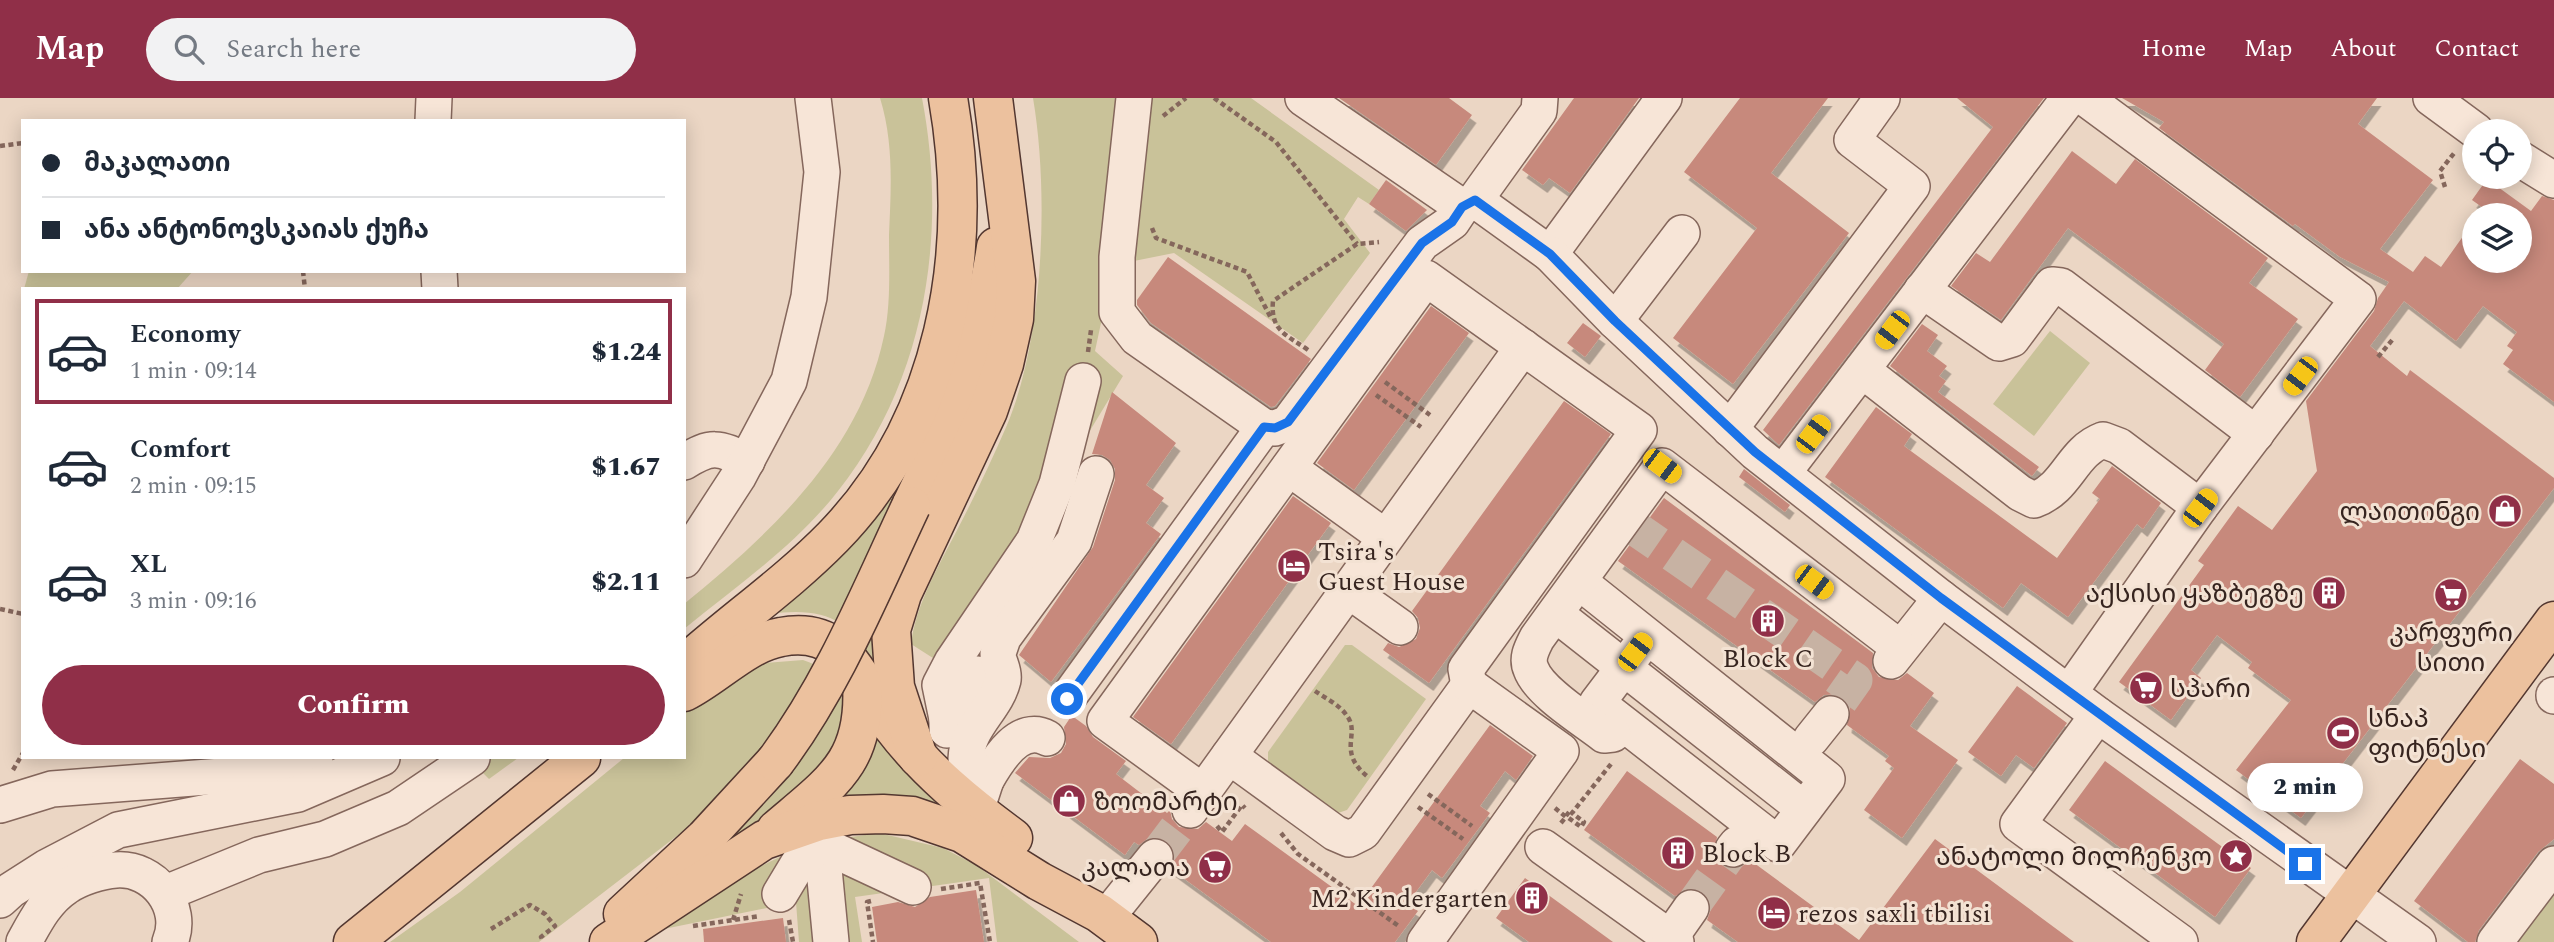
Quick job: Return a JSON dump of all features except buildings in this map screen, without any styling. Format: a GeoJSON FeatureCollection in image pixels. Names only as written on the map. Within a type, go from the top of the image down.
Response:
{"type":"FeatureCollection","features":[{"type":"Feature","properties":{"kind":"main road"},"geometry":{"type":"LineString","coordinates":[[686,663],[834,536],[882,477],[916,415],[945,328],[956,255],[958,204],[948,98]]}},
{"type":"Feature","properties":{"kind":"main road"},"geometry":{"type":"LineString","coordinates":[[918,757],[895,687],[891,630],[902,594],[971,452],[1004,364],[1014,319],[1016,281],[1003,197],[1002,154],[993,98]]}},
{"type":"Feature","properties":{"kind":"main road"},"geometry":{"type":"LineString","coordinates":[[594,942],[705,838],[775,762],[793,739],[832,671],[943,441],[971,366],[990,291],[1003,197]]}},
{"type":"Feature","properties":{"kind":"main road"},"geometry":{"type":"LineString","coordinates":[[2315,942],[2554,621]]}},
{"type":"Feature","properties":{"kind":"main road"},"geometry":{"type":"LineString","coordinates":[[686,691],[759,645],[779,637],[803,634],[822,639],[838,649],[918,757],[976,783],[1045,860],[1115,929]]}},
{"type":"Feature","properties":{"kind":"main road"},"geometry":{"type":"LineString","coordinates":[[609,942],[764,840],[850,758],[862,726],[862,683]]}},
{"type":"Feature","properties":{"kind":"main road"},"geometry":{"type":"LineString","coordinates":[[353,942],[580,759]]}},
{"type":"Feature","properties":{"kind":"main road"},"geometry":{"type":"LineString","coordinates":[[764,840],[820,832],[850,815],[883,814],[936,822],[982,844],[1115,929]]}},
{"type":"Feature","properties":{"kind":"street"},"geometry":{"type":"LineString","coordinates":[[433,119],[434,98]]}},
{"type":"Feature","properties":{"kind":"street"},"geometry":{"type":"LineString","coordinates":[[686,557],[747,461],[789,381],[809,298],[822,172],[813,98]]}},
{"type":"Feature","properties":{"kind":"street"},"geometry":{"type":"LineString","coordinates":[[1303,98],[1550,254],[1615,321],[1743,440],[1783,473],[1941,598],[2098,715],[2418,942]]}},
{"type":"Feature","properties":{"kind":"street"},"geometry":{"type":"LineString","coordinates":[[1327,850],[1105,721],[1289,468],[1422,243],[1452,222],[1468,204],[1539,111],[1540,98]]}},
{"type":"Feature","properties":{"kind":"street"},"geometry":{"type":"LineString","coordinates":[[1550,254],[1664,98]]}},
{"type":"Feature","properties":{"kind":"street"},"geometry":{"type":"LineString","coordinates":[[1743,440],[1912,186],[1852,140],[1882,98]]}},
{"type":"Feature","properties":{"kind":"street"},"geometry":{"type":"LineString","coordinates":[[1783,473],[2069,98]]}},
{"type":"Feature","properties":{"kind":"street"},"geometry":{"type":"LineString","coordinates":[[2069,693],[2200,508],[2358,299],[2085,98]]}},
{"type":"Feature","properties":{"kind":"street"},"geometry":{"type":"LineString","coordinates":[[2431,98],[2462,121]]}},
{"type":"Feature","properties":{"kind":"street"},"geometry":{"type":"LineString","coordinates":[[1144,111],[1117,257],[1117,312],[1137,338],[1264,427],[1275,428],[1288,422],[1348,370],[1426,278],[1517,355],[1564,401]]}},
{"type":"Feature","properties":{"kind":"street"},"geometry":{"type":"LineString","coordinates":[[2532,166],[2554,180]]}},
{"type":"Feature","properties":{"kind":"street"},"geometry":{"type":"LineString","coordinates":[[1615,321],[1682,233]]}},
{"type":"Feature","properties":{"kind":"street"},"geometry":{"type":"LineString","coordinates":[[1922,290],[1999,343],[2011,340],[2052,285],[2061,286],[2256,434]]}},
{"type":"Feature","properties":{"kind":"street"},"geometry":{"type":"LineString","coordinates":[[1418,938],[1491,849],[1561,751],[1469,685],[1466,669],[1639,430],[1517,355],[1469,333]]}},
{"type":"Feature","properties":{"kind":"street"},"geometry":{"type":"LineString","coordinates":[[1211,781],[1517,355]]}},
{"type":"Feature","properties":{"kind":"street"},"geometry":{"type":"LineString","coordinates":[[1862,370],[2034,500],[2050,494],[2090,445],[2103,440],[2119,446],[2200,508]]}},
{"type":"Feature","properties":{"kind":"street"},"geometry":{"type":"LineString","coordinates":[[976,783],[947,734],[947,719],[940,685],[952,662],[1034,541],[1056,484],[1083,381]]}},
{"type":"Feature","properties":{"kind":"street"},"geometry":{"type":"LineString","coordinates":[[1067,699],[1264,427]]}},
{"type":"Feature","properties":{"kind":"street"},"geometry":{"type":"LineString","coordinates":[[686,461],[705,449],[723,450],[747,461]]}},
{"type":"Feature","properties":{"kind":"street"},"geometry":{"type":"LineString","coordinates":[[1634,732],[1604,735],[1540,685],[1530,669],[1529,654],[1537,638],[1626,522],[1662,466],[1896,655],[1941,598]]}},
{"type":"Feature","properties":{"kind":"street"},"geometry":{"type":"LineString","coordinates":[[1289,468],[1385,537]]}},
{"type":"Feature","properties":{"kind":"street"},"geometry":{"type":"LineString","coordinates":[[976,783],[966,748],[978,720],[998,693],[1004,677],[998,655],[1003,638],[1074,541],[1096,474]]}},
{"type":"Feature","properties":{"kind":"street"},"geometry":{"type":"LineString","coordinates":[[1587,588],[1827,779],[1778,844],[1597,703],[1647,637]]}},
{"type":"Feature","properties":{"kind":"street"},"geometry":{"type":"LineString","coordinates":[[1348,590],[1400,626]]}},
{"type":"Feature","properties":{"kind":"street"},"geometry":{"type":"LineString","coordinates":[[1562,619],[1804,809]]}},
{"type":"Feature","properties":{"kind":"street"},"geometry":{"type":"LineString","coordinates":[[947,719],[978,674]]}},
{"type":"Feature","properties":{"kind":"street"},"geometry":{"type":"LineString","coordinates":[[1173,743],[1211,781],[1349,839],[1363,832],[1389,788],[1469,685]]}},
{"type":"Feature","properties":{"kind":"street"},"geometry":{"type":"LineString","coordinates":[[2098,715],[2018,824],[2180,942]]}},
{"type":"Feature","properties":{"kind":"street"},"geometry":{"type":"LineString","coordinates":[[976,783],[1017,741],[1038,733],[1047,738]]}},
{"type":"Feature","properties":{"kind":"street"},"geometry":{"type":"LineString","coordinates":[[0,805],[52,789],[273,772],[312,759]]}},
{"type":"Feature","properties":{"kind":"street"},"geometry":{"type":"LineString","coordinates":[[0,900],[10,890],[47,867],[118,830],[298,794],[380,759]]}},
{"type":"Feature","properties":{"kind":"street"},"geometry":{"type":"LineString","coordinates":[[166,893],[259,855],[325,839],[398,808],[471,759]]}},
{"type":"Feature","properties":{"kind":"street"},"geometry":{"type":"LineString","coordinates":[[820,832],[913,887]]}},
{"type":"Feature","properties":{"kind":"street"},"geometry":{"type":"LineString","coordinates":[[779,907],[798,864],[820,832]]}},
{"type":"Feature","properties":{"kind":"street"},"geometry":{"type":"LineString","coordinates":[[820,832],[831,942]]}},
{"type":"Feature","properties":{"kind":"street"},"geometry":{"type":"LineString","coordinates":[[1543,847],[1673,940],[1691,908]]}},
{"type":"Feature","properties":{"kind":"street"},"geometry":{"type":"LineString","coordinates":[[1115,929],[1155,857]]}},
{"type":"Feature","properties":{"kind":"street"},"geometry":{"type":"LineString","coordinates":[[2495,942],[2554,864]]}},
{"type":"Feature","properties":{"kind":"street"},"geometry":{"type":"LineString","coordinates":[[24,942],[41,911],[66,887],[93,875],[118,869],[146,876],[166,893],[174,911],[170,942]]}},
{"type":"Feature","properties":{"kind":"path"},"geometry":{"type":"LineString","coordinates":[[1144,111],[1186,98]]}},
{"type":"Feature","properties":{"kind":"path"},"geometry":{"type":"LineString","coordinates":[[1214,98],[1276,142],[1357,244]]}},
{"type":"Feature","properties":{"kind":"path"},"geometry":{"type":"LineString","coordinates":[[0,146],[21,143]]}},
{"type":"Feature","properties":{"kind":"path"},"geometry":{"type":"LineString","coordinates":[[2445,187],[2440,171],[2462,144]]}},
{"type":"Feature","properties":{"kind":"path"},"geometry":{"type":"LineString","coordinates":[[1151,225],[1156,238],[1247,272],[1271,318],[1281,331],[1430,415]]}},
{"type":"Feature","properties":{"kind":"path"},"geometry":{"type":"LineString","coordinates":[[1271,318],[1273,301],[1279,295],[1357,244],[1379,242]]}},
{"type":"Feature","properties":{"kind":"path"},"geometry":{"type":"LineString","coordinates":[[2378,357],[2393,338]]}},
{"type":"Feature","properties":{"kind":"path"},"geometry":{"type":"LineString","coordinates":[[1348,370],[1421,427]]}},
{"type":"Feature","properties":{"kind":"path"},"geometry":{"type":"LineString","coordinates":[[0,609],[21,614]]}},
{"type":"Feature","properties":{"kind":"path"},"geometry":{"type":"LineString","coordinates":[[1308,701],[1323,681]]}},
{"type":"Feature","properties":{"kind":"path"},"geometry":{"type":"LineString","coordinates":[[1315,691],[1348,716],[1352,727],[1348,740],[1355,764],[1389,788],[1491,849]]}},
{"type":"Feature","properties":{"kind":"path"},"geometry":{"type":"LineString","coordinates":[[1569,812],[1566,816],[1581,827],[1584,822],[1572,814],[1634,732]]}},
{"type":"Feature","properties":{"kind":"path"},"geometry":{"type":"LineString","coordinates":[[1389,788],[1491,849]]}},
{"type":"Feature","properties":{"kind":"path"},"geometry":{"type":"LineString","coordinates":[[1220,831],[1242,805],[1252,813]]}},
{"type":"Feature","properties":{"kind":"path"},"geometry":{"type":"LineString","coordinates":[[1279,831],[1298,853],[1418,938]]}},
{"type":"Feature","properties":{"kind":"path"},"geometry":{"type":"LineString","coordinates":[[980,883],[990,942]]}},
{"type":"Feature","properties":{"kind":"path"},"geometry":{"type":"LineString","coordinates":[[491,929],[530,905],[545,914],[555,926],[541,937],[542,939]]}},
{"type":"Feature","properties":{"kind":"path"},"geometry":{"type":"LineString","coordinates":[[686,927],[779,907],[793,942]]}},
{"type":"Feature","properties":{"kind":"shaded area"},"geometry":{"type":"Polygon","coordinates":[[[880,98],[922,98],[932,201],[930,253],[923,304],[910,354],[892,402],[868,448],[821,511],[785,547],[686,627],[686,602],[749,548],[808,486],[833,453],[855,416],[872,378],[888,312],[890,166],[880,98]]]}},
{"type":"Feature","properties":{"kind":"shaded area"},"geometry":{"type":"Polygon","coordinates":[[[1033,98],[1251,98],[1379,190],[1369,204],[1358,197],[1344,219],[1370,253],[1303,343],[1174,253],[1124,263],[1107,295],[1095,351],[1123,376],[947,667],[911,644],[917,616],[928,588],[1007,425],[1029,350],[1036,308],[1042,220],[1038,135],[1033,98]]]}},
{"type":"Feature","properties":{"kind":"shaded area"},"geometry":{"type":"Polygon","coordinates":[[[28,273],[191,273],[179,287],[25,287],[28,273]]]}},
{"type":"Feature","properties":{"kind":"shaded area"},"geometry":{"type":"Polygon","coordinates":[[[2050,331],[2090,363],[2034,436],[1993,404],[2050,331]]]}},
{"type":"Feature","properties":{"kind":"shaded area"},"geometry":{"type":"Polygon","coordinates":[[[916,447],[891,505],[879,652],[873,665],[854,635],[831,618],[803,612],[768,614],[916,447]]]}},
{"type":"Feature","properties":{"kind":"shaded area"},"geometry":{"type":"Polygon","coordinates":[[[1345,645],[1352,645],[1426,699],[1347,810],[1338,813],[1274,771],[1268,761],[1268,752],[1345,645]]]}},
{"type":"Feature","properties":{"kind":"shaded area"},"geometry":{"type":"Polygon","coordinates":[[[803,660],[832,676],[846,701],[852,724],[799,793],[720,852],[710,805],[682,832],[539,942],[390,942],[460,892],[623,759],[686,759],[686,708],[754,664],[803,660]]]}},
{"type":"Feature","properties":{"kind":"shaded area"},"geometry":{"type":"Polygon","coordinates":[[[872,729],[956,816],[822,802],[872,729]]]}},
{"type":"Feature","properties":{"kind":"shaded area"},"geometry":{"type":"Polygon","coordinates":[[[489,759],[517,759],[489,779],[477,767],[489,759]]]}},
{"type":"Feature","properties":{"kind":"shaded area"},"geometry":{"type":"Polygon","coordinates":[[[879,833],[943,848],[976,865],[1079,942],[997,942],[989,878],[855,897],[862,942],[799,942],[796,902],[664,929],[757,868],[809,843],[879,833]]]}},
{"type":"Feature","properties":{"kind":"shaded area"},"geometry":{"type":"Polygon","coordinates":[[[2554,888],[2554,942],[2513,942],[2554,888]]]}},
{"type":"Feature","properties":{"kind":"tunnel"},"geometry":{"type":"LineString","coordinates":[[1629,524],[1855,680],[1831,714]]}},
{"type":"Feature","properties":{"kind":"tunnel"},"geometry":{"type":"LineString","coordinates":[[1737,844],[1811,739]]}},
{"type":"Feature","properties":{"kind":"tunnel"},"geometry":{"type":"LineString","coordinates":[[1155,857],[1190,811]]}},
{"type":"Feature","properties":{"kind":"tunnel"},"geometry":{"type":"LineString","coordinates":[[1691,908],[1733,849]]}},
{"type":"Feature","properties":{"kind":"place","name":"ლაითინგი"},"geometry":{"type":"Point","coordinates":[2505,511]}},
{"type":"Feature","properties":{"kind":"place","name":"Tsira's Guest House"},"geometry":{"type":"Point","coordinates":[1294,566]}},
{"type":"Feature","properties":{"kind":"place","name":"აქსისი ყაზბეგზე"},"geometry":{"type":"Point","coordinates":[2329,593]}},
{"type":"Feature","properties":{"kind":"place","name":"კარფური სითი"},"geometry":{"type":"Point","coordinates":[2451,595]}},
{"type":"Feature","properties":{"kind":"place","name":"Block C"},"geometry":{"type":"Point","coordinates":[1768,621]}},
{"type":"Feature","properties":{"kind":"place","name":"სპარი"},"geometry":{"type":"Point","coordinates":[2146,688]}},
{"type":"Feature","properties":{"kind":"place","name":"სნაპ ფიტნესი"},"geometry":{"type":"Point","coordinates":[2343,733]}},
{"type":"Feature","properties":{"kind":"place","name":"ზოომარტი"},"geometry":{"type":"Point","coordinates":[1069,801]}},
{"type":"Feature","properties":{"kind":"place","name":"Block B"},"geometry":{"type":"Point","coordinates":[1678,853]}},
{"type":"Feature","properties":{"kind":"place","name":"ანატოლი მილჩენკო"},"geometry":{"type":"Point","coordinates":[2236,856]}},
{"type":"Feature","properties":{"kind":"place","name":"კალათა"},"geometry":{"type":"Point","coordinates":[1215,867]}},
{"type":"Feature","properties":{"kind":"place","name":"M2 Kindergarten"},"geometry":{"type":"Point","coordinates":[1532,898]}},
{"type":"Feature","properties":{"kind":"place","name":"rezos saxli tbilisi"},"geometry":{"type":"Point","coordinates":[1774,913]}},
{"type":"Feature","properties":{"kind":"route"},"geometry":{"type":"LineString","coordinates":[[1067,699],[1264,427],[1275,428],[1288,422],[1422,243],[1452,222],[1462,207],[1475,200],[1550,254],[1615,321],[1755,452],[1941,598],[2305,864]]}}]}
